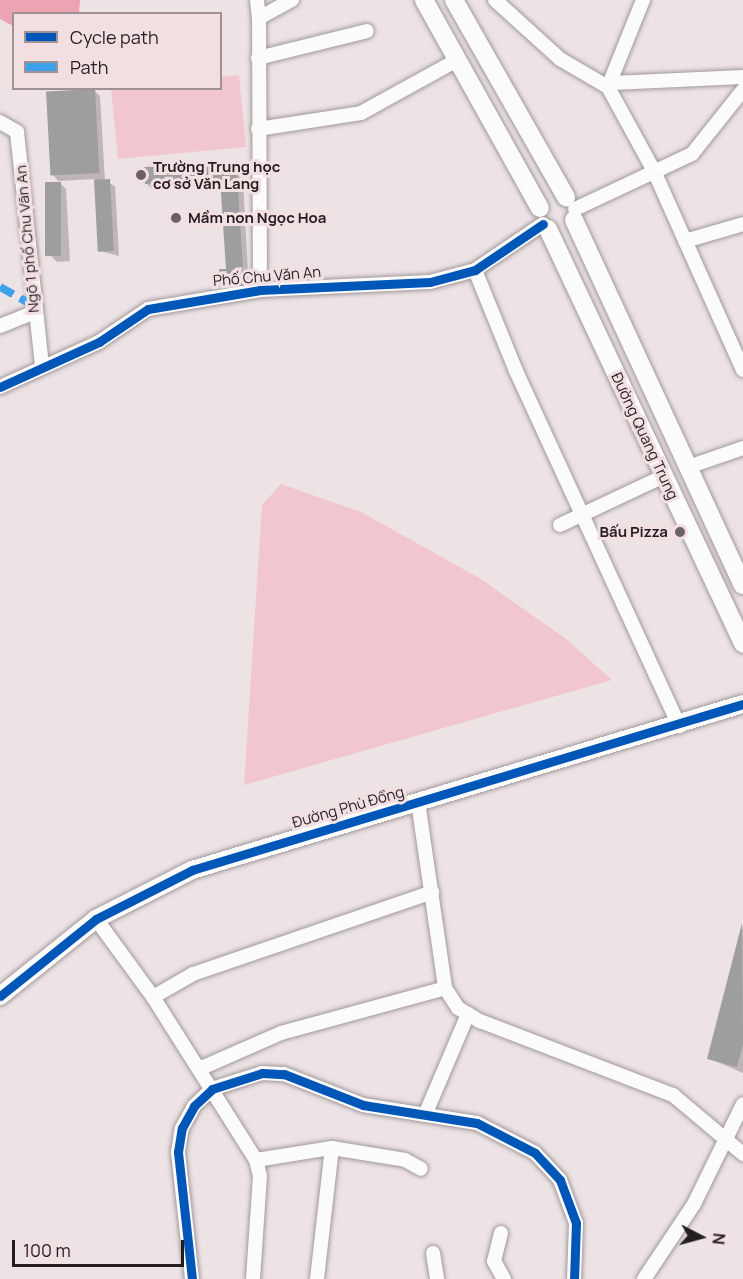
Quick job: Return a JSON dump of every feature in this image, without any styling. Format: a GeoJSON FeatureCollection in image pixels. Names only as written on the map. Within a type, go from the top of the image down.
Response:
{"type":"FeatureCollection","features":[{"type":"Feature","properties":{"kind":"main road","name":"Đường Quang Trung"},"geometry":{"type":"LineString","coordinates":[[424,0],[544,220],[743,643]]}},
{"type":"Feature","properties":{"kind":"main road","name":"Đường Quang Trung"},"geometry":{"type":"LineString","coordinates":[[453,0],[572,208],[743,585]]}},
{"type":"Feature","properties":{"kind":"main road"},"geometry":{"type":"LineString","coordinates":[[550,196],[572,208],[565,230],[544,220],[550,196]]}},
{"type":"Feature","properties":{"kind":"main road","name":"Đường Phù Đổng"},"geometry":{"type":"LineString","coordinates":[[0,996],[96,919],[192,870],[741,709]]}},
{"type":"Feature","properties":{"kind":"street"},"geometry":{"type":"LineString","coordinates":[[257,0],[259,18],[260,290]]}},
{"type":"Feature","properties":{"kind":"street"},"geometry":{"type":"LineString","coordinates":[[259,18],[292,0]]}},
{"type":"Feature","properties":{"kind":"street"},"geometry":{"type":"LineString","coordinates":[[495,0],[560,59],[610,85],[743,77]]}},
{"type":"Feature","properties":{"kind":"street"},"geometry":{"type":"LineString","coordinates":[[643,0],[610,85],[654,171],[743,370]]}},
{"type":"Feature","properties":{"kind":"street"},"geometry":{"type":"LineString","coordinates":[[258,58],[367,31]]}},
{"type":"Feature","properties":{"kind":"street"},"geometry":{"type":"LineString","coordinates":[[258,129],[361,113],[457,60]]}},
{"type":"Feature","properties":{"kind":"street"},"geometry":{"type":"LineString","coordinates":[[572,208],[654,171],[669,168],[703,144],[743,90]]}},
{"type":"Feature","properties":{"kind":"street","name":"Ngõ 1 phố Chu Văn An"},"geometry":{"type":"LineString","coordinates":[[0,122],[17,132],[33,313],[42,367]]}},
{"type":"Feature","properties":{"kind":"street","name":"Phố Chu Văn An"},"geometry":{"type":"LineString","coordinates":[[0,387],[99,342],[148,309],[260,290],[430,282],[476,270],[544,220]]}},
{"type":"Feature","properties":{"kind":"street"},"geometry":{"type":"LineString","coordinates":[[686,241],[743,224]]}},
{"type":"Feature","properties":{"kind":"street"},"geometry":{"type":"LineString","coordinates":[[476,270],[516,371],[584,513],[679,726]]}},
{"type":"Feature","properties":{"kind":"street"},"geometry":{"type":"LineString","coordinates":[[0,326],[33,313]]}},
{"type":"Feature","properties":{"kind":"street"},"geometry":{"type":"LineString","coordinates":[[688,467],[743,448]]}},
{"type":"Feature","properties":{"kind":"street"},"geometry":{"type":"LineString","coordinates":[[560,525],[664,476]]}},
{"type":"Feature","properties":{"kind":"street"},"geometry":{"type":"LineString","coordinates":[[418,802],[446,988],[468,1014],[673,1095],[725,1142],[743,1154]]}},
{"type":"Feature","properties":{"kind":"street"},"geometry":{"type":"LineString","coordinates":[[153,997],[193,974],[432,892]]}},
{"type":"Feature","properties":{"kind":"street"},"geometry":{"type":"LineString","coordinates":[[96,919],[153,997],[256,1160],[260,1176],[253,1279]]}},
{"type":"Feature","properties":{"kind":"street"},"geometry":{"type":"LineString","coordinates":[[199,1069],[281,1033],[446,988]]}},
{"type":"Feature","properties":{"kind":"street"},"geometry":{"type":"LineString","coordinates":[[425,1115],[468,1014]]}},
{"type":"Feature","properties":{"kind":"street"},"geometry":{"type":"LineString","coordinates":[[192,1279],[178,1152],[194,1106],[212,1089],[239,1077],[284,1074],[363,1105],[477,1123],[535,1154],[560,1180],[576,1223],[574,1279]]}},
{"type":"Feature","properties":{"kind":"street"},"geometry":{"type":"LineString","coordinates":[[644,1279],[694,1204],[743,1104]]}},
{"type":"Feature","properties":{"kind":"street"},"geometry":{"type":"LineString","coordinates":[[256,1160],[332,1148],[396,1158],[421,1169]]}},
{"type":"Feature","properties":{"kind":"street"},"geometry":{"type":"LineString","coordinates":[[317,1279],[332,1148]]}},
{"type":"Feature","properties":{"kind":"street"},"geometry":{"type":"LineString","coordinates":[[501,1233],[494,1261],[504,1279]]}},
{"type":"Feature","properties":{"kind":"street"},"geometry":{"type":"LineString","coordinates":[[433,1253],[437,1279]]}},
{"type":"Feature","properties":{"kind":"shaded area"},"geometry":{"type":"Polygon","coordinates":[[[0,0],[80,0],[79,12],[12,12],[12,25],[0,19],[0,0]]]}},
{"type":"Feature","properties":{"kind":"shaded area"},"geometry":{"type":"Polygon","coordinates":[[[239,75],[246,147],[118,159],[111,90],[222,90],[222,77],[239,75]]]}},
{"type":"Feature","properties":{"kind":"shaded area"},"geometry":{"type":"Polygon","coordinates":[[[281,484],[361,512],[481,579],[566,639],[612,680],[244,785],[262,505],[281,484]]]}},
{"type":"Feature","properties":{"kind":"building"},"geometry":{"type":"Polygon","coordinates":[[[95,90],[99,173],[50,175],[46,92],[95,90]]]}},
{"type":"Feature","properties":{"kind":"building"},"geometry":{"type":"Polygon","coordinates":[[[217,163],[217,174],[237,172],[244,285],[221,287],[219,269],[226,269],[220,179],[145,184],[144,167],[217,163]]]}},
{"type":"Feature","properties":{"kind":"building"},"geometry":{"type":"Polygon","coordinates":[[[110,179],[114,251],[98,252],[94,180],[110,179]]]}},
{"type":"Feature","properties":{"kind":"building"},"geometry":{"type":"Polygon","coordinates":[[[45,182],[61,182],[61,256],[45,256],[45,182]]]}},
{"type":"Feature","properties":{"kind":"building"},"geometry":{"type":"Polygon","coordinates":[[[742,923],[743,1044],[737,1067],[707,1059],[742,923]]]}},
{"type":"Feature","properties":{"kind":"marked path"},"geometry":{"type":"LineString","coordinates":[[0,287],[32,305]]}},
{"type":"Feature","properties":{"kind":"cycle path"},"geometry":{"type":"LineString","coordinates":[[0,387],[99,342],[148,309],[260,290],[430,282],[475,270],[543,224]]}},
{"type":"Feature","properties":{"kind":"cycle path"},"geometry":{"type":"LineString","coordinates":[[0,996],[96,919],[192,870],[743,704]]}},
{"type":"Feature","properties":{"kind":"cycle path"},"geometry":{"type":"LineString","coordinates":[[192,1279],[178,1152],[182,1128],[194,1106],[212,1089],[262,1073],[284,1074],[363,1105],[477,1123],[535,1153],[560,1180],[576,1223],[574,1279]]}},
{"type":"Feature","properties":{"kind":"place","name":"Trường Trung học cơ sở Văn Lang"},"geometry":{"type":"Point","coordinates":[141,175]}},
{"type":"Feature","properties":{"kind":"place","name":"Mầm non Ngọc Hoa"},"geometry":{"type":"Point","coordinates":[176,218]}},
{"type":"Feature","properties":{"kind":"place","name":"Bấu Pizza"},"geometry":{"type":"Point","coordinates":[680,532]}}]}
